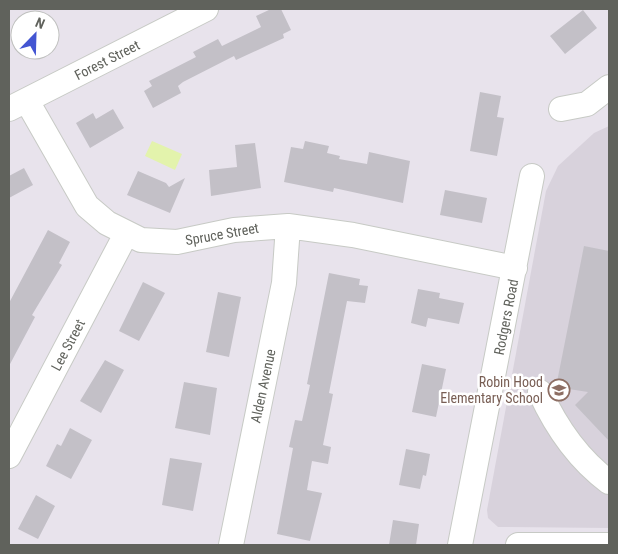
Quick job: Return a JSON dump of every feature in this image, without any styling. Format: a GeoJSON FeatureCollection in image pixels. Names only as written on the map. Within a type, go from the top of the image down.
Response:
{"type":"FeatureCollection","features":[{"type":"Feature","properties":{"kind":"street","name":"Forest Street"},"geometry":{"type":"LineString","coordinates":[[18,105],[206,9]]}},
{"type":"Feature","properties":{"kind":"street"},"geometry":{"type":"LineString","coordinates":[[560,109],[587,104],[609,87]]}},
{"type":"Feature","properties":{"kind":"street","name":"Spruce Street"},"geometry":{"type":"LineString","coordinates":[[18,105],[87,206],[98,216],[126,234],[148,241],[177,242],[234,230],[288,226],[344,233],[515,268]]}},
{"type":"Feature","properties":{"kind":"street","name":"Rodgers Road"},"geometry":{"type":"LineString","coordinates":[[460,545],[532,176]]}},
{"type":"Feature","properties":{"kind":"street","name":"Alden Avenue"},"geometry":{"type":"LineString","coordinates":[[231,545],[284,283],[288,226]]}},
{"type":"Feature","properties":{"kind":"street","name":"Lee Street"},"geometry":{"type":"LineString","coordinates":[[9,456],[126,234]]}},
{"type":"Feature","properties":{"kind":"street"},"geometry":{"type":"LineString","coordinates":[[540,392],[566,437],[588,463],[609,482]]}},
{"type":"Feature","properties":{"kind":"street"},"geometry":{"type":"LineString","coordinates":[[518,545],[609,545]]}},
{"type":"Feature","properties":{"kind":"shaded area","name":"Robin Hood Elementary School"},"geometry":{"type":"Polygon","coordinates":[[[609,126],[609,528],[498,527],[488,518],[487,510],[546,191],[558,166],[594,133],[609,126]]]}},
{"type":"Feature","properties":{"kind":"shaded area"},"geometry":{"type":"Polygon","coordinates":[[[152,141],[182,154],[175,170],[145,156],[152,141]]]}},
{"type":"Feature","properties":{"kind":"building"},"geometry":{"type":"Polygon","coordinates":[[[271,9],[281,9],[291,30],[283,34],[284,38],[236,60],[234,56],[183,82],[178,86],[181,93],[153,108],[144,91],[152,86],[149,81],[196,57],[193,52],[218,39],[222,46],[261,27],[256,16],[271,9]]]}},
{"type":"Feature","properties":{"kind":"building"},"geometry":{"type":"Polygon","coordinates":[[[583,10],[597,28],[565,54],[550,36],[583,10]]]}},
{"type":"Feature","properties":{"kind":"building"},"geometry":{"type":"Polygon","coordinates":[[[480,92],[501,96],[497,117],[504,118],[497,156],[470,151],[480,92]]]}},
{"type":"Feature","properties":{"kind":"building"},"geometry":{"type":"Polygon","coordinates":[[[113,109],[124,128],[90,148],[76,123],[93,113],[96,119],[113,109]]]}},
{"type":"Feature","properties":{"kind":"building"},"geometry":{"type":"Polygon","coordinates":[[[305,141],[329,146],[327,153],[340,156],[339,159],[367,164],[369,152],[410,161],[403,203],[334,188],[333,192],[284,182],[291,147],[303,149],[305,141]]]}},
{"type":"Feature","properties":{"kind":"building"},"geometry":{"type":"Polygon","coordinates":[[[255,143],[261,188],[211,196],[209,170],[237,167],[235,145],[255,143]]]}},
{"type":"Feature","properties":{"kind":"building"},"geometry":{"type":"Polygon","coordinates":[[[24,168],[33,185],[9,198],[9,176],[24,168]]]}},
{"type":"Feature","properties":{"kind":"building"},"geometry":{"type":"Polygon","coordinates":[[[138,171],[166,183],[169,187],[185,178],[170,213],[127,195],[138,171]]]}},
{"type":"Feature","properties":{"kind":"building"},"geometry":{"type":"Polygon","coordinates":[[[445,190],[487,198],[482,223],[440,215],[445,190]]]}},
{"type":"Feature","properties":{"kind":"building"},"geometry":{"type":"Polygon","coordinates":[[[48,230],[70,242],[59,263],[62,265],[32,315],[35,317],[9,366],[9,303],[48,230]]]}},
{"type":"Feature","properties":{"kind":"building"},"geometry":{"type":"Polygon","coordinates":[[[584,246],[609,251],[609,441],[575,405],[588,392],[556,387],[584,246]]]}},
{"type":"Feature","properties":{"kind":"building"},"geometry":{"type":"Polygon","coordinates":[[[329,273],[360,279],[359,285],[368,286],[365,303],[347,301],[329,393],[333,394],[323,445],[331,447],[328,464],[312,461],[307,490],[322,493],[310,541],[277,534],[293,448],[289,447],[295,420],[302,421],[310,385],[307,384],[329,273]]]}},
{"type":"Feature","properties":{"kind":"building"},"geometry":{"type":"Polygon","coordinates":[[[143,282],[165,293],[139,341],[119,331],[143,282]]]}},
{"type":"Feature","properties":{"kind":"building"},"geometry":{"type":"Polygon","coordinates":[[[418,289],[440,293],[439,298],[464,303],[459,324],[428,318],[426,327],[411,323],[418,289]]]}},
{"type":"Feature","properties":{"kind":"building"},"geometry":{"type":"Polygon","coordinates":[[[218,292],[241,297],[229,357],[206,352],[218,292]]]}},
{"type":"Feature","properties":{"kind":"building"},"geometry":{"type":"Polygon","coordinates":[[[105,360],[124,370],[101,413],[80,401],[105,360]]]}},
{"type":"Feature","properties":{"kind":"building"},"geometry":{"type":"Polygon","coordinates":[[[422,364],[446,369],[436,417],[412,412],[422,364]]]}},
{"type":"Feature","properties":{"kind":"building"},"geometry":{"type":"Polygon","coordinates":[[[184,382],[217,388],[210,435],[175,428],[184,382]]]}},
{"type":"Feature","properties":{"kind":"building"},"geometry":{"type":"Polygon","coordinates":[[[70,428],[92,440],[71,479],[46,466],[57,444],[61,446],[70,428]]]}},
{"type":"Feature","properties":{"kind":"building"},"geometry":{"type":"Polygon","coordinates":[[[406,449],[430,454],[426,476],[423,475],[420,489],[399,485],[406,449]]]}},
{"type":"Feature","properties":{"kind":"building"},"geometry":{"type":"Polygon","coordinates":[[[170,458],[202,463],[193,511],[162,505],[170,458]]]}},
{"type":"Feature","properties":{"kind":"building"},"geometry":{"type":"Polygon","coordinates":[[[36,495],[55,506],[38,539],[18,529],[36,495]]]}},
{"type":"Feature","properties":{"kind":"building"},"geometry":{"type":"Polygon","coordinates":[[[393,520],[419,524],[416,545],[389,545],[393,520]]]}},
{"type":"Feature","properties":{"kind":"place","name":"Robin Hood Elementary School"},"geometry":{"type":"Point","coordinates":[559,390]}}]}
